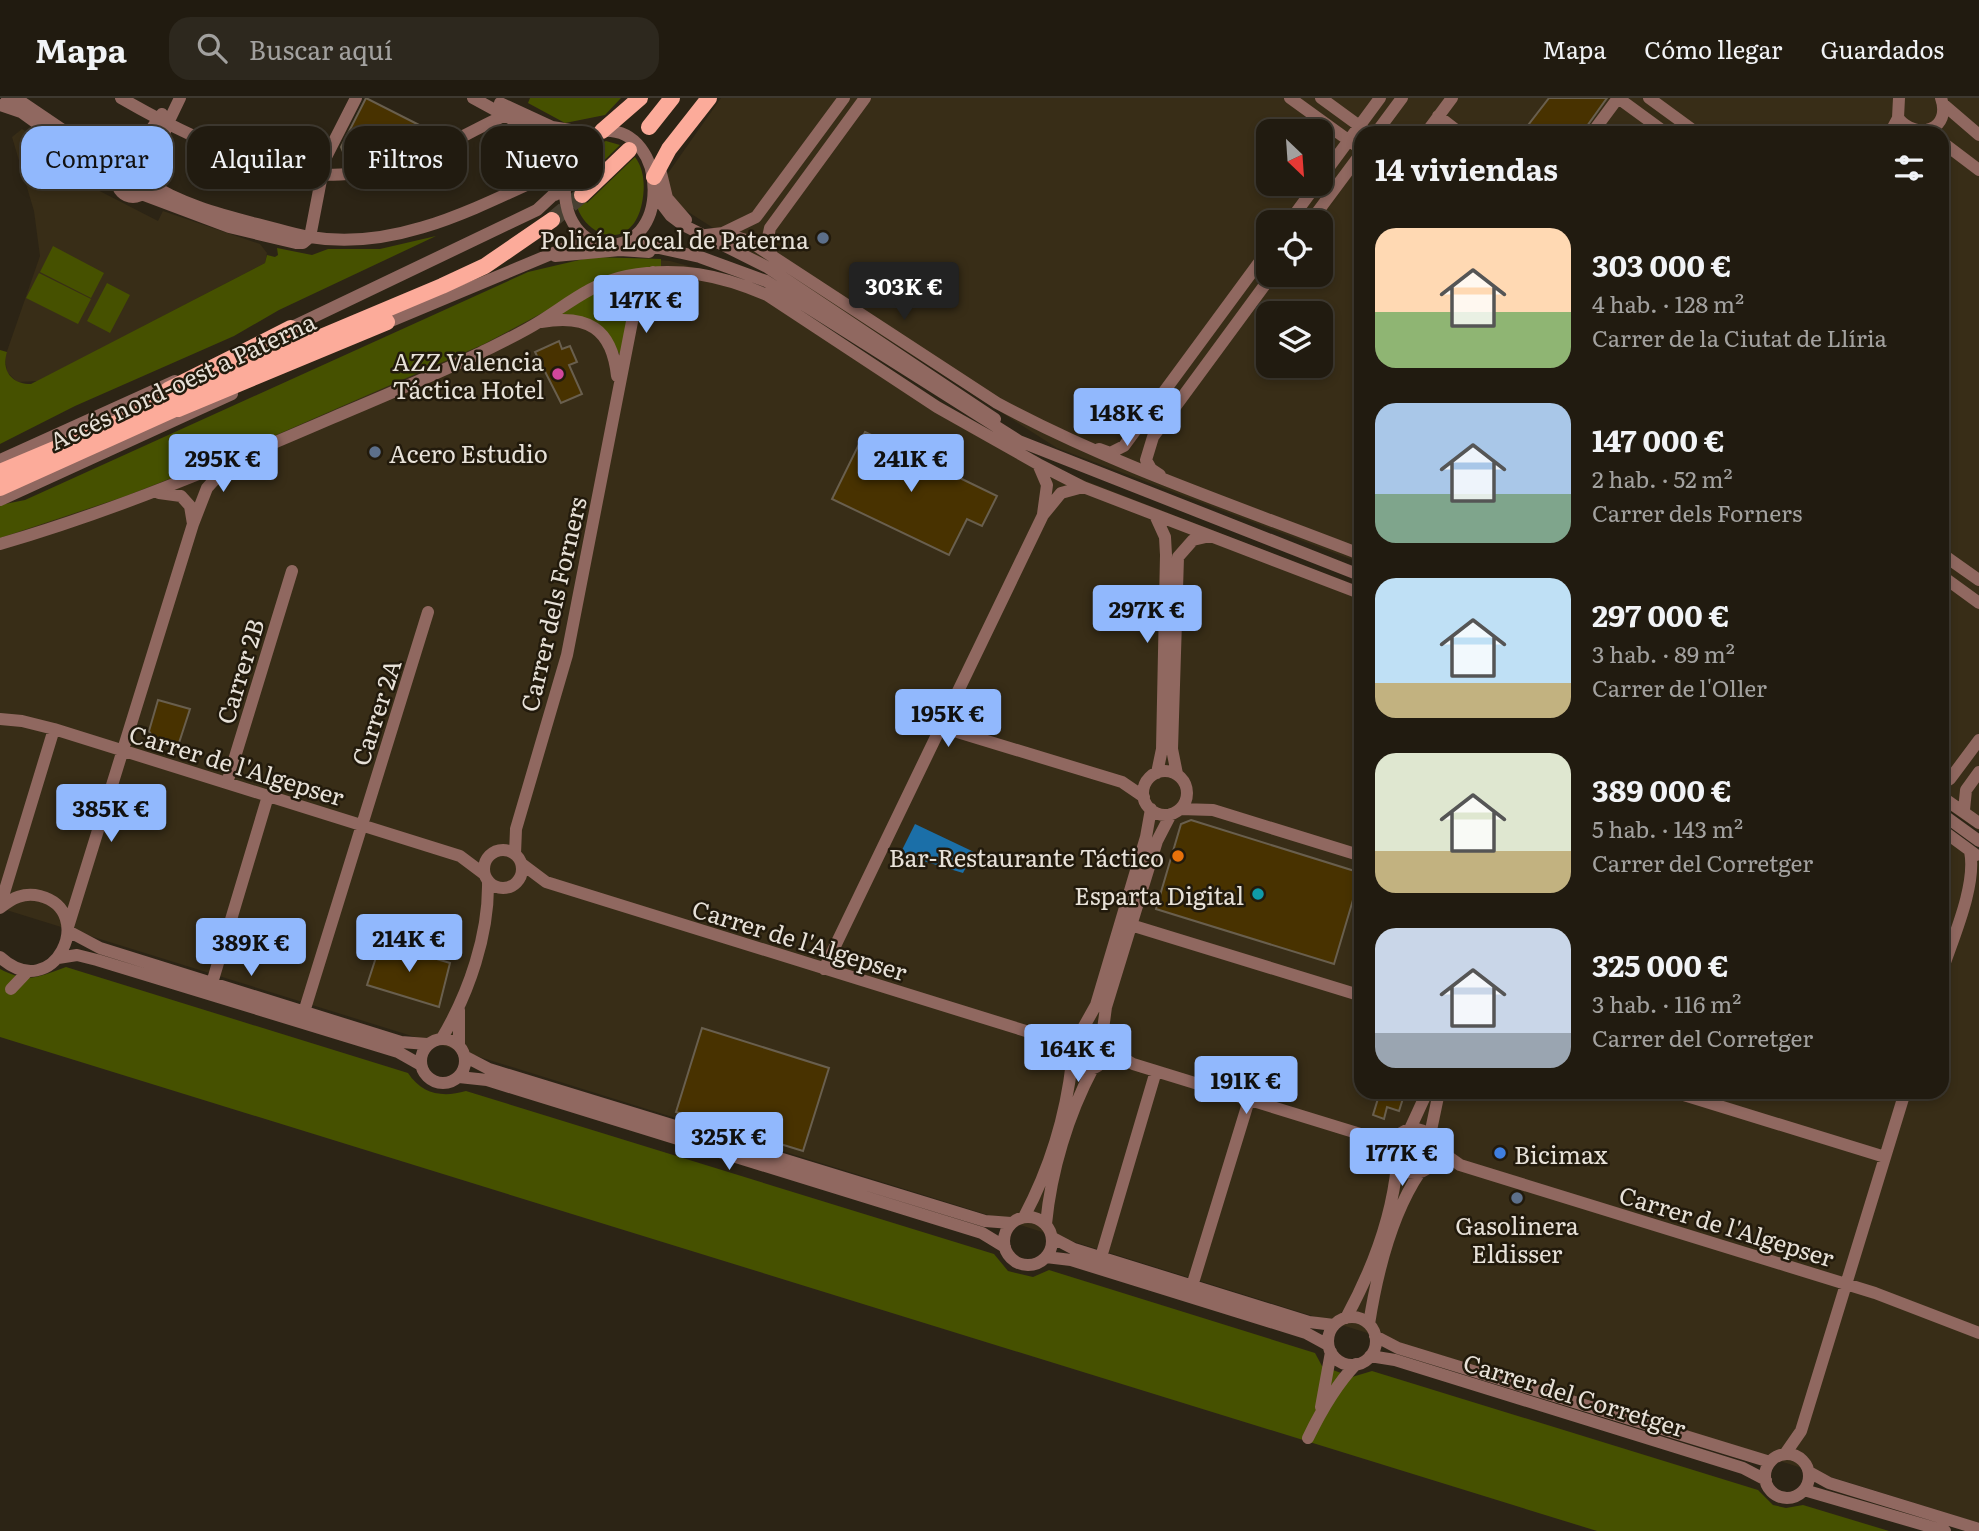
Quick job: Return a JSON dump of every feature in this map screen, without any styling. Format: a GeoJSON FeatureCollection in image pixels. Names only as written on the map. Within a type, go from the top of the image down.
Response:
{"type":"FeatureCollection","features":[{"type":"Feature","properties":{"kind":"main road"},"geometry":{"type":"LineString","coordinates":[[603,129],[640,98]]}},
{"type":"Feature","properties":{"kind":"main road"},"geometry":{"type":"LineString","coordinates":[[649,127],[672,98]]}},
{"type":"Feature","properties":{"kind":"main road"},"geometry":{"type":"LineString","coordinates":[[657,170],[709,98]]}},
{"type":"Feature","properties":{"kind":"main road"},"geometry":{"type":"LineString","coordinates":[[582,195],[629,150]]}},
{"type":"Feature","properties":{"kind":"main road","name":"Accés nord-oest a Paterna"},"geometry":{"type":"LineString","coordinates":[[0,488],[384,317],[485,265],[552,220]]}},
{"type":"Feature","properties":{"kind":"main road","name":"Accés nord-oest a Paterna"},"geometry":{"type":"LineString","coordinates":[[0,472],[384,317]]}},
{"type":"Feature","properties":{"kind":"main road"},"geometry":{"type":"LineString","coordinates":[[0,472],[291,328]]}},
{"type":"Feature","properties":{"kind":"street"},"geometry":{"type":"LineString","coordinates":[[7,98],[53,126]]}},
{"type":"Feature","properties":{"kind":"street"},"geometry":{"type":"LineString","coordinates":[[121,98],[163,122],[187,132]]}},
{"type":"Feature","properties":{"kind":"street"},"geometry":{"type":"LineString","coordinates":[[162,126],[171,98]]}},
{"type":"Feature","properties":{"kind":"street"},"geometry":{"type":"LineString","coordinates":[[160,126],[180,98]]}},
{"type":"Feature","properties":{"kind":"street"},"geometry":{"type":"LineString","coordinates":[[330,149],[356,98]]}},
{"type":"Feature","properties":{"kind":"street"},"geometry":{"type":"LineString","coordinates":[[473,98],[514,108],[532,126]]}},
{"type":"Feature","properties":{"kind":"street"},"geometry":{"type":"LineString","coordinates":[[490,98],[550,126]]}},
{"type":"Feature","properties":{"kind":"street"},"geometry":{"type":"LineString","coordinates":[[603,133],[619,132],[632,140],[657,170],[667,198],[681,216],[706,235],[723,233],[747,223],[761,211],[844,98]]}},
{"type":"Feature","properties":{"kind":"street"},"geometry":{"type":"LineString","coordinates":[[772,256],[767,242],[775,221],[865,98]]}},
{"type":"Feature","properties":{"kind":"street"},"geometry":{"type":"LineString","coordinates":[[1290,98],[1354,145]]}},
{"type":"Feature","properties":{"kind":"street"},"geometry":{"type":"LineString","coordinates":[[1321,98],[1359,126]]}},
{"type":"Feature","properties":{"kind":"street"},"geometry":{"type":"LineString","coordinates":[[1366,126],[1380,98]]}},
{"type":"Feature","properties":{"kind":"street"},"geometry":{"type":"LineString","coordinates":[[1381,126],[1402,98]]}},
{"type":"Feature","properties":{"kind":"street"},"geometry":{"type":"LineString","coordinates":[[1431,126],[1452,98]]}},
{"type":"Feature","properties":{"kind":"street"},"geometry":{"type":"LineString","coordinates":[[1597,126],[1618,98],[1656,126]]}},
{"type":"Feature","properties":{"kind":"street"},"geometry":{"type":"LineString","coordinates":[[1649,98],[1687,126]]}},
{"type":"Feature","properties":{"kind":"street"},"geometry":{"type":"LineString","coordinates":[[1885,98],[1897,108],[1905,126]]}},
{"type":"Feature","properties":{"kind":"street"},"geometry":{"type":"LineString","coordinates":[[1934,126],[1942,116],[1942,100]]}},
{"type":"Feature","properties":{"kind":"street"},"geometry":{"type":"LineString","coordinates":[[1942,100],[1979,135]]}},
{"type":"Feature","properties":{"kind":"street"},"geometry":{"type":"LineString","coordinates":[[0,105],[22,105]]}},
{"type":"Feature","properties":{"kind":"street"},"geometry":{"type":"LineString","coordinates":[[330,174],[365,172],[401,164],[514,108]]}},
{"type":"Feature","properties":{"kind":"street"},"geometry":{"type":"LineString","coordinates":[[1892,126],[1897,108]]}},
{"type":"Feature","properties":{"kind":"street"},"geometry":{"type":"LineString","coordinates":[[1438,117],[1450,126]]}},
{"type":"Feature","properties":{"kind":"street"},"geometry":{"type":"LineString","coordinates":[[1334,161],[1354,137]]}},
{"type":"Feature","properties":{"kind":"street"},"geometry":{"type":"LineString","coordinates":[[1949,147],[1979,170]]}},
{"type":"Feature","properties":{"kind":"street"},"geometry":{"type":"LineString","coordinates":[[1319,210],[1354,162]]}},
{"type":"Feature","properties":{"kind":"street"},"geometry":{"type":"LineString","coordinates":[[628,241],[648,220],[655,195],[657,170]]}},
{"type":"Feature","properties":{"kind":"street"},"geometry":{"type":"LineString","coordinates":[[123,189],[124,194],[132,197],[141,194],[243,230],[303,243],[310,237],[318,189]]}},
{"type":"Feature","properties":{"kind":"street"},"geometry":{"type":"LineString","coordinates":[[141,194],[144,189]]}},
{"type":"Feature","properties":{"kind":"street"},"geometry":{"type":"LineString","coordinates":[[167,189],[227,216],[310,237],[369,237],[413,231],[456,217],[517,189]]}},
{"type":"Feature","properties":{"kind":"street"},"geometry":{"type":"LineString","coordinates":[[555,189],[555,195]]}},
{"type":"Feature","properties":{"kind":"street"},"geometry":{"type":"LineString","coordinates":[[0,460],[291,328],[537,209],[559,189]]}},
{"type":"Feature","properties":{"kind":"street"},"geometry":{"type":"LineString","coordinates":[[566,189],[570,216],[587,239],[603,244],[628,241],[680,253],[766,281],[849,336],[1019,441],[1354,573]]}},
{"type":"Feature","properties":{"kind":"street"},"geometry":{"type":"LineString","coordinates":[[655,195],[671,216],[767,267],[1055,456]]}},
{"type":"Feature","properties":{"kind":"street"},"geometry":{"type":"LineString","coordinates":[[761,211],[769,221],[775,221]]}},
{"type":"Feature","properties":{"kind":"street"},"geometry":{"type":"LineString","coordinates":[[723,233],[749,241],[998,403],[1075,442],[1354,552]]}},
{"type":"Feature","properties":{"kind":"street"},"geometry":{"type":"LineString","coordinates":[[0,500],[384,317],[549,256],[587,239]]}},
{"type":"Feature","properties":{"kind":"street"},"geometry":{"type":"LineString","coordinates":[[549,256],[620,250],[680,253]]}},
{"type":"Feature","properties":{"kind":"street"},"geometry":{"type":"LineString","coordinates":[[1075,442],[1110,453],[1117,451],[1160,398],[1256,267]]}},
{"type":"Feature","properties":{"kind":"street"},"geometry":{"type":"LineString","coordinates":[[0,544],[141,496],[245,456],[477,355],[540,322],[567,301],[600,284],[653,272],[696,272],[742,284],[767,295],[937,407],[1083,487],[1354,591]]}},
{"type":"Feature","properties":{"kind":"street","name":"Carrer dels Forners"},"geometry":{"type":"LineString","coordinates":[[519,859],[516,830],[567,655],[637,296],[643,282],[653,272]]}},
{"type":"Feature","properties":{"kind":"street"},"geometry":{"type":"LineString","coordinates":[[1169,481],[1151,469],[1146,460],[1153,437],[1263,287]]}},
{"type":"Feature","properties":{"kind":"street","name":"Carrer dels Forners"},"geometry":{"type":"LineString","coordinates":[[540,322],[579,320],[600,331],[615,353],[618,386]]}},
{"type":"Feature","properties":{"kind":"street"},"geometry":{"type":"LineString","coordinates":[[849,336],[956,416]]}},
{"type":"Feature","properties":{"kind":"street"},"geometry":{"type":"LineString","coordinates":[[1160,398],[1173,409]]}},
{"type":"Feature","properties":{"kind":"street"},"geometry":{"type":"LineString","coordinates":[[58,958],[193,524],[213,478],[245,456]]}},
{"type":"Feature","properties":{"kind":"street"},"geometry":{"type":"LineString","coordinates":[[1038,464],[1047,485],[1043,515]]}},
{"type":"Feature","properties":{"kind":"street"},"geometry":{"type":"LineString","coordinates":[[824,969],[1043,515],[1061,492],[1083,487]]}},
{"type":"Feature","properties":{"kind":"street"},"geometry":{"type":"LineString","coordinates":[[141,496],[175,492],[190,506],[193,524]]}},
{"type":"Feature","properties":{"kind":"street"},"geometry":{"type":"LineString","coordinates":[[1155,515],[1172,556],[1172,749],[1177,774],[1187,792],[1213,810],[1354,854]]}},
{"type":"Feature","properties":{"kind":"street"},"geometry":{"type":"LineString","coordinates":[[1144,797],[1162,749],[1172,556],[1193,540],[1210,536]]}},
{"type":"Feature","properties":{"kind":"street"},"geometry":{"type":"LineString","coordinates":[[1949,559],[1979,580]]}},
{"type":"Feature","properties":{"kind":"street","name":"Carrer 2B"},"geometry":{"type":"LineString","coordinates":[[227,783],[292,570]]}},
{"type":"Feature","properties":{"kind":"street"},"geometry":{"type":"LineString","coordinates":[[1949,581],[1979,603]]}},
{"type":"Feature","properties":{"kind":"street","name":"Carrer 2A"},"geometry":{"type":"LineString","coordinates":[[304,1012],[428,612]]}},
{"type":"Feature","properties":{"kind":"street","name":"Carrer de l'Algepser"},"geometry":{"type":"LineString","coordinates":[[0,719],[54,729],[460,856]]}},
{"type":"Feature","properties":{"kind":"street"},"geometry":{"type":"LineString","coordinates":[[941,727],[1122,782],[1144,797],[1151,809],[1106,1007],[1105,1042],[1097,1065],[1079,1095],[1053,1179],[1046,1224],[1053,1238],[1074,1249],[1192,1286],[1309,1322],[1334,1325],[1346,1318],[1363,1287],[1394,1193],[1396,1138]]}},
{"type":"Feature","properties":{"kind":"street"},"geometry":{"type":"LineString","coordinates":[[0,907],[54,729]]}},
{"type":"Feature","properties":{"kind":"street"},"geometry":{"type":"LineString","coordinates":[[1949,780],[1979,740]]}},
{"type":"Feature","properties":{"kind":"street"},"geometry":{"type":"LineString","coordinates":[[1964,810],[1966,790],[1979,772]]}},
{"type":"Feature","properties":{"kind":"street"},"geometry":{"type":"LineString","coordinates":[[1122,782],[1177,774]]}},
{"type":"Feature","properties":{"kind":"street"},"geometry":{"type":"LineString","coordinates":[[1024,1217],[1040,1187],[1069,1092],[1070,1057],[1077,1033],[1096,1005],[1157,841],[1187,792]]}},
{"type":"Feature","properties":{"kind":"street"},"geometry":{"type":"LineString","coordinates":[[212,983],[268,796]]}},
{"type":"Feature","properties":{"kind":"street"},"geometry":{"type":"LineString","coordinates":[[1949,801],[1979,823]]}},
{"type":"Feature","properties":{"kind":"street"},"geometry":{"type":"LineString","coordinates":[[1151,809],[1213,810]]}},
{"type":"Feature","properties":{"kind":"street"},"geometry":{"type":"LineString","coordinates":[[1949,821],[1976,850]]}},
{"type":"Feature","properties":{"kind":"street","name":"Carrer dels Forners"},"geometry":{"type":"LineString","coordinates":[[495,852],[516,830]]}},
{"type":"Feature","properties":{"kind":"street"},"geometry":{"type":"LineString","coordinates":[[1949,834],[1976,850]]}},
{"type":"Feature","properties":{"kind":"street"},"geometry":{"type":"LineString","coordinates":[[1949,949],[1968,888],[1976,850]]}},
{"type":"Feature","properties":{"kind":"street"},"geometry":{"type":"LineString","coordinates":[[0,907],[21,895],[46,898],[56,905],[68,929],[100,948],[401,1042],[427,1044],[442,1038],[459,1009],[489,912],[485,863],[495,852]]}},
{"type":"Feature","properties":{"kind":"street"},"geometry":{"type":"LineString","coordinates":[[460,856],[495,852],[519,859],[546,882]]}},
{"type":"Feature","properties":{"kind":"street"},"geometry":{"type":"LineString","coordinates":[[460,856],[486,878],[510,887],[546,882]]}},
{"type":"Feature","properties":{"kind":"street"},"geometry":{"type":"LineString","coordinates":[[489,912],[522,873],[519,859]]}},
{"type":"Feature","properties":{"kind":"street"},"geometry":{"type":"LineString","coordinates":[[1968,888],[1979,877]]}},
{"type":"Feature","properties":{"kind":"street","name":"Carrer de l'Algepser"},"geometry":{"type":"LineString","coordinates":[[546,882],[1042,1036]]}},
{"type":"Feature","properties":{"kind":"street"},"geometry":{"type":"LineString","coordinates":[[1126,923],[1354,994]]}},
{"type":"Feature","properties":{"kind":"street"},"geometry":{"type":"LineString","coordinates":[[4,961],[28,971],[39,970],[58,958],[77,955],[150,975],[398,1052],[421,1065],[432,1081],[446,1083],[459,1077],[487,1080],[969,1229],[1005,1247]]}},
{"type":"Feature","properties":{"kind":"street"},"geometry":{"type":"LineString","coordinates":[[4,961],[11,989],[28,971]]}},
{"type":"Feature","properties":{"kind":"street"},"geometry":{"type":"LineString","coordinates":[[459,1009],[459,1044],[466,1057],[465,1068],[459,1077]]}},
{"type":"Feature","properties":{"kind":"street"},"geometry":{"type":"LineString","coordinates":[[1042,1036],[1093,1030],[1133,1064]]}},
{"type":"Feature","properties":{"kind":"street"},"geometry":{"type":"LineString","coordinates":[[1042,1036],[1082,1068],[1133,1064],[1370,1137],[1396,1138],[1410,1129],[1424,1099]]}},
{"type":"Feature","properties":{"kind":"street"},"geometry":{"type":"LineString","coordinates":[[442,1038],[459,1044]]}},
{"type":"Feature","properties":{"kind":"street"},"geometry":{"type":"LineString","coordinates":[[421,1065],[421,1054],[427,1044]]}},
{"type":"Feature","properties":{"kind":"street"},"geometry":{"type":"LineString","coordinates":[[466,1057],[489,1069],[985,1222],[1011,1223],[1024,1217],[1032,1217],[1046,1224]]}},
{"type":"Feature","properties":{"kind":"street"},"geometry":{"type":"LineString","coordinates":[[1101,1257],[1156,1071]]}},
{"type":"Feature","properties":{"kind":"street"},"geometry":{"type":"LineString","coordinates":[[1437,1099],[1430,1135],[1436,1148],[1460,1165]]}},
{"type":"Feature","properties":{"kind":"street"},"geometry":{"type":"LineString","coordinates":[[1697,1099],[1885,1157]]}},
{"type":"Feature","properties":{"kind":"street"},"geometry":{"type":"LineString","coordinates":[[1903,1099],[1801,1431],[1785,1454],[1770,1462],[1766,1480],[1772,1492],[1785,1497],[1804,1490],[1945,1531]]}},
{"type":"Feature","properties":{"kind":"street"},"geometry":{"type":"LineString","coordinates":[[1192,1286],[1249,1100]]}},
{"type":"Feature","properties":{"kind":"street"},"geometry":{"type":"LineString","coordinates":[[1410,1129],[1430,1135]]}},
{"type":"Feature","properties":{"kind":"street"},"geometry":{"type":"LineString","coordinates":[[1370,1137],[1407,1172],[1460,1165]]}},
{"type":"Feature","properties":{"kind":"street"},"geometry":{"type":"LineString","coordinates":[[1369,1324],[1374,1291],[1404,1196],[1424,1170],[1436,1148]]}},
{"type":"Feature","properties":{"kind":"street","name":"Carrer de l'Algepser"},"geometry":{"type":"LineString","coordinates":[[1460,1165],[1846,1284],[1979,1333]]}},
{"type":"Feature","properties":{"kind":"street"},"geometry":{"type":"LineString","coordinates":[[1011,1223],[1005,1234],[1005,1247],[1011,1258],[1022,1264],[1035,1264],[1046,1257],[1053,1238]]}},
{"type":"Feature","properties":{"kind":"street"},"geometry":{"type":"LineString","coordinates":[[1046,1257],[1070,1260],[1306,1333],[1329,1349],[1342,1363],[1356,1364]]}},
{"type":"Feature","properties":{"kind":"street"},"geometry":{"type":"LineString","coordinates":[[1308,1438],[1321,1411],[1342,1380],[1356,1364],[1370,1356],[1375,1336],[1369,1324],[1362,1319],[1346,1318]]}},
{"type":"Feature","properties":{"kind":"street"},"geometry":{"type":"LineString","coordinates":[[1321,1411],[1334,1325]]}},
{"type":"Feature","properties":{"kind":"street","name":"Carrer del Corretger"},"geometry":{"type":"LineString","coordinates":[[1375,1336],[1411,1353],[1770,1462]]}},
{"type":"Feature","properties":{"kind":"street","name":"Carrer del Corretger"},"geometry":{"type":"LineString","coordinates":[[1370,1356],[1395,1360],[1730,1464],[1766,1480]]}},
{"type":"Feature","properties":{"kind":"street"},"geometry":{"type":"LineString","coordinates":[[1801,1431],[1806,1467],[1804,1490]]}},
{"type":"Feature","properties":{"kind":"street"},"geometry":{"type":"LineString","coordinates":[[1785,1454],[1829,1483],[1979,1529]]}},
{"type":"Feature","properties":{"kind":"shaded area"},"geometry":{"type":"Polygon","coordinates":[[[721,98],[1979,98],[1979,831],[1949,810],[1949,126],[1354,126],[1354,560],[1057,448],[668,199],[666,176],[721,98]]]}},
{"type":"Feature","properties":{"kind":"shaded area"},"geometry":{"type":"Polygon","coordinates":[[[21,130],[21,167],[12,137],[21,130]]]}},
{"type":"Feature","properties":{"kind":"shaded area"},"geometry":{"type":"Polygon","coordinates":[[[27,189],[96,189],[158,221],[163,211],[260,244],[267,253],[265,263],[38,381],[17,382],[7,372],[5,357],[40,256],[34,211],[27,189]]]}},
{"type":"Feature","properties":{"kind":"shaded area"},"geometry":{"type":"Polygon","coordinates":[[[645,259],[670,261],[751,283],[974,424],[1063,472],[1354,585],[1354,1099],[1949,1099],[1949,831],[1979,855],[1979,1523],[0,908],[0,527],[645,259]]]}},
{"type":"Feature","properties":{"kind":"green space"},"geometry":{"type":"Polygon","coordinates":[[[530,98],[621,98],[605,115],[565,123],[528,103],[530,98]]]}},
{"type":"Feature","properties":{"kind":"green space"},"geometry":{"type":"Polygon","coordinates":[[[603,143],[620,145],[603,162],[603,143]]]}},
{"type":"Feature","properties":{"kind":"green space"},"geometry":{"type":"Polygon","coordinates":[[[635,157],[641,168],[644,185],[642,203],[635,222],[624,232],[611,235],[598,232],[586,223],[578,209],[574,191],[577,189],[587,203],[635,157]]]}},
{"type":"Feature","properties":{"kind":"green space"},"geometry":{"type":"Polygon","coordinates":[[[436,236],[279,310],[234,336],[75,406],[0,444],[0,350],[7,352],[7,370],[13,379],[31,384],[265,263],[267,255],[278,255],[277,248],[312,255],[328,249],[380,249],[436,236]]]}},
{"type":"Feature","properties":{"kind":"green space"},"geometry":{"type":"Polygon","coordinates":[[[53,246],[104,273],[91,298],[40,272],[53,246]]]}},
{"type":"Feature","properties":{"kind":"green space"},"geometry":{"type":"Polygon","coordinates":[[[592,257],[661,259],[661,267],[544,312],[484,344],[235,453],[126,496],[0,538],[0,505],[25,500],[528,272],[592,257]]]}},
{"type":"Feature","properties":{"kind":"green space"},"geometry":{"type":"Polygon","coordinates":[[[39,273],[91,299],[78,324],[26,298],[39,273]]]}},
{"type":"Feature","properties":{"kind":"green space"},"geometry":{"type":"Polygon","coordinates":[[[638,279],[620,355],[615,346],[560,314],[584,297],[638,279]]]}},
{"type":"Feature","properties":{"kind":"green space"},"geometry":{"type":"Polygon","coordinates":[[[107,283],[130,295],[110,333],[87,321],[107,283]]]}},
{"type":"Feature","properties":{"kind":"green space"},"geometry":{"type":"Polygon","coordinates":[[[66,967],[408,1073],[426,1090],[441,1094],[466,1091],[994,1254],[1008,1271],[1033,1277],[1049,1270],[1315,1353],[1322,1366],[1352,1377],[1372,1371],[1758,1490],[1773,1505],[1786,1508],[1803,1505],[1889,1531],[1597,1531],[0,1037],[0,969],[26,978],[66,967]]]}},
{"type":"Feature","properties":{"kind":"water"},"geometry":{"type":"Polygon","coordinates":[[[915,824],[974,852],[963,873],[900,854],[915,824]]]}},
{"type":"Feature","properties":{"kind":"building"},"geometry":{"type":"Polygon","coordinates":[[[366,98],[421,126],[352,126],[366,98]]]}},
{"type":"Feature","properties":{"kind":"building"},"geometry":{"type":"Polygon","coordinates":[[[1549,98],[1607,98],[1587,126],[1527,126],[1549,98]]]}},
{"type":"Feature","properties":{"kind":"building","name":"AZZ Valencia Táctica Hotel"},"geometry":{"type":"Polygon","coordinates":[[[559,341],[562,349],[570,346],[577,362],[569,365],[582,394],[561,403],[535,352],[559,341]]]}},
{"type":"Feature","properties":{"kind":"building"},"geometry":{"type":"Polygon","coordinates":[[[865,432],[997,496],[982,526],[967,519],[949,555],[832,499],[865,432]]]}},
{"type":"Feature","properties":{"kind":"building"},"geometry":{"type":"Polygon","coordinates":[[[158,700],[190,709],[177,749],[156,743],[149,731],[158,700]]]}},
{"type":"Feature","properties":{"kind":"building","name":"Esparta Digital"},"geometry":{"type":"Polygon","coordinates":[[[1191,820],[1354,871],[1354,897],[1334,964],[1156,909],[1181,824],[1191,820]]]}},
{"type":"Feature","properties":{"kind":"building"},"geometry":{"type":"Polygon","coordinates":[[[381,942],[450,963],[439,1007],[367,985],[381,942]]]}},
{"type":"Feature","properties":{"kind":"building"},"geometry":{"type":"Polygon","coordinates":[[[702,1028],[829,1068],[803,1151],[676,1112],[702,1028]]]}},
{"type":"Feature","properties":{"kind":"building"},"geometry":{"type":"Polygon","coordinates":[[[1378,1099],[1403,1099],[1399,1111],[1387,1107],[1384,1119],[1373,1115],[1378,1099]]]}},
{"type":"Feature","properties":{"kind":"tunnel"},"geometry":{"type":"LineString","coordinates":[[552,220],[582,195]]}},
{"type":"Feature","properties":{"kind":"place","name":"Policía Local de Paterna"},"geometry":{"type":"Point","coordinates":[823,238]}},
{"type":"Feature","properties":{"kind":"place","name":"AZZ Valencia Táctica Hotel"},"geometry":{"type":"Point","coordinates":[558,374]}},
{"type":"Feature","properties":{"kind":"place","name":"Acero Estudio"},"geometry":{"type":"Point","coordinates":[375,452]}},
{"type":"Feature","properties":{"kind":"place","name":"Bar-Restaurante Táctico"},"geometry":{"type":"Point","coordinates":[1178,856]}},
{"type":"Feature","properties":{"kind":"place","name":"Esparta Digital"},"geometry":{"type":"Point","coordinates":[1258,894]}},
{"type":"Feature","properties":{"kind":"place","name":"Bicimax"},"geometry":{"type":"Point","coordinates":[1500,1153]}},
{"type":"Feature","properties":{"kind":"place","name":"Gasolinera Eldisser"},"geometry":{"type":"Point","coordinates":[1517,1198]}}]}
